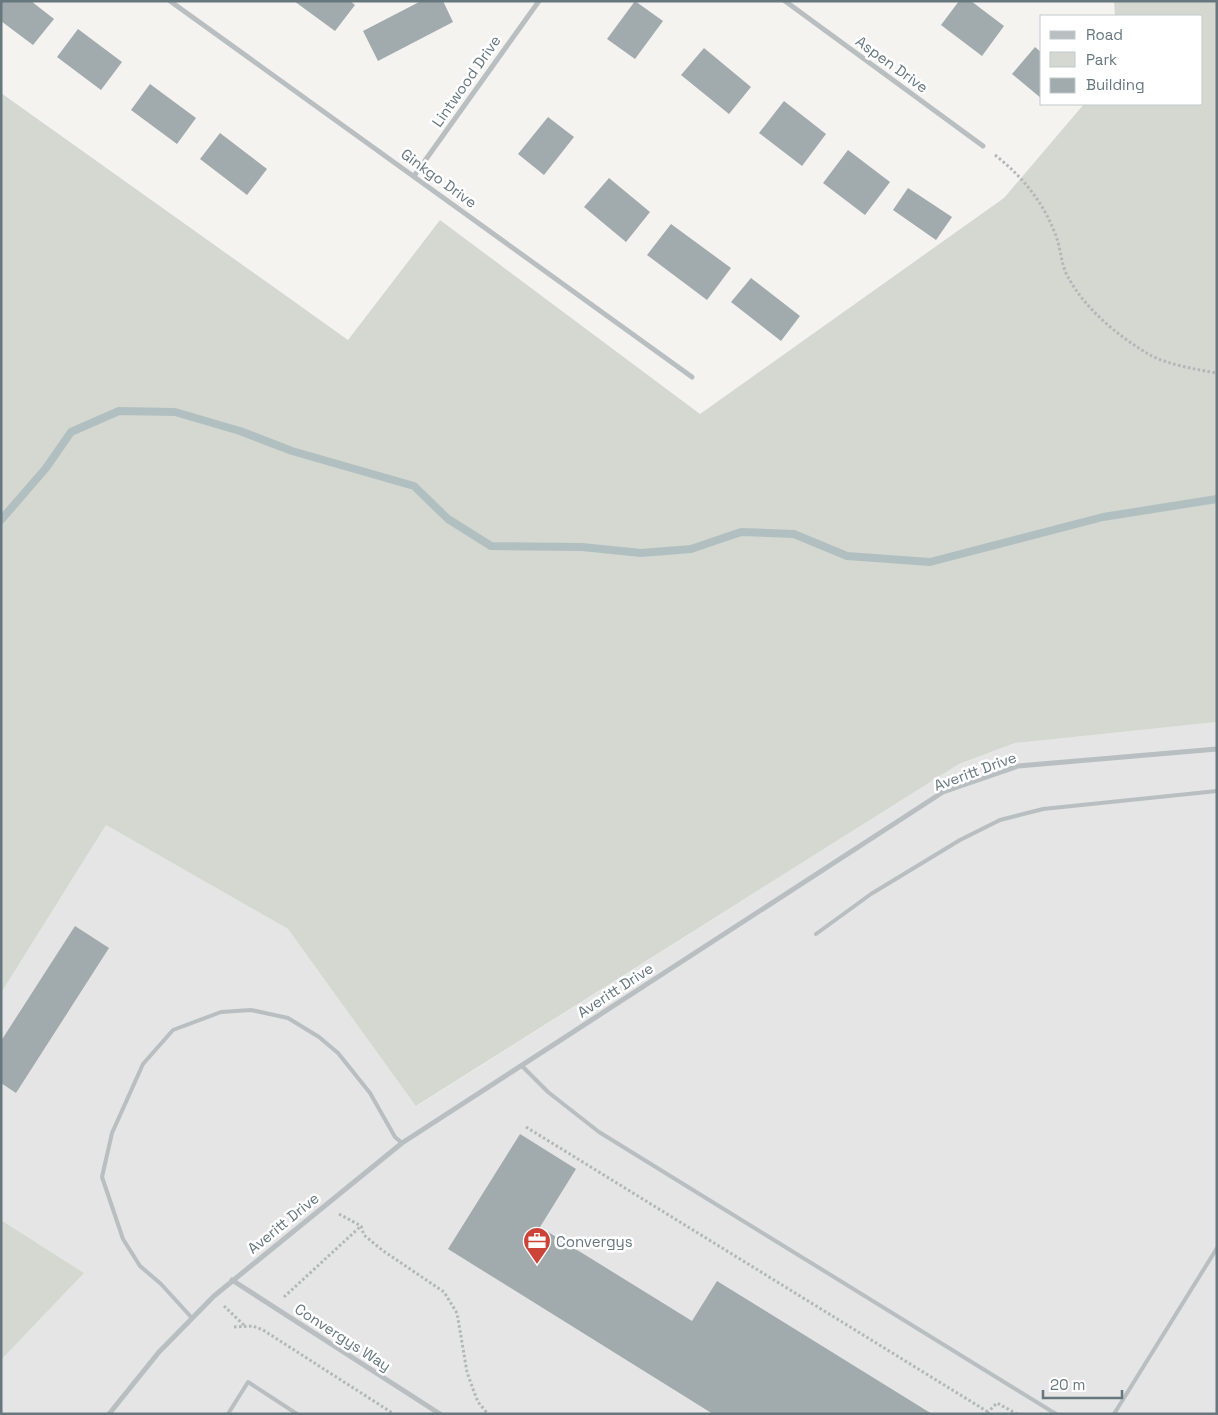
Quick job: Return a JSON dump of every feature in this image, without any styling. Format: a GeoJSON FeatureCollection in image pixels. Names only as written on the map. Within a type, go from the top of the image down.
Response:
{"type":"FeatureCollection","features":[{"type":"Feature","properties":{"kind":"street","name":"Ginkgo Drive"},"geometry":{"type":"LineString","coordinates":[[170,1],[692,377]]}},
{"type":"Feature","properties":{"kind":"street","name":"Lintwood Drive"},"geometry":{"type":"LineString","coordinates":[[414,176],[539,1]]}},
{"type":"Feature","properties":{"kind":"street","name":"Aspen Drive"},"geometry":{"type":"LineString","coordinates":[[785,1],[983,146]]}},
{"type":"Feature","properties":{"kind":"street","name":"Averitt Drive"},"geometry":{"type":"LineString","coordinates":[[109,1414],[130,1386],[214,1296],[402,1143],[943,792],[1018,766],[1217,749]]}},
{"type":"Feature","properties":{"kind":"street","name":"Convergys Way"},"geometry":{"type":"LineString","coordinates":[[232,1280],[440,1414]]}},
{"type":"Feature","properties":{"kind":"lane"},"geometry":{"type":"LineString","coordinates":[[816,934],[871,894],[960,840],[1000,820],[1043,809],[1217,791]]}},
{"type":"Feature","properties":{"kind":"lane"},"geometry":{"type":"LineString","coordinates":[[192,1318],[161,1284],[140,1266],[123,1240],[102,1177],[112,1133],[143,1064],[173,1030],[221,1012],[251,1010],[288,1018],[319,1037],[338,1053],[370,1093],[395,1137],[402,1143]]}},
{"type":"Feature","properties":{"kind":"lane"},"geometry":{"type":"LineString","coordinates":[[522,1066],[548,1092],[599,1132],[1056,1414]]}},
{"type":"Feature","properties":{"kind":"lane"},"geometry":{"type":"LineString","coordinates":[[1114,1414],[1217,1248]]}},
{"type":"Feature","properties":{"kind":"lane"},"geometry":{"type":"LineString","coordinates":[[228,1414],[248,1382],[297,1414]]}},
{"type":"Feature","properties":{"kind":"path"},"geometry":{"type":"LineString","coordinates":[[983,146],[1008,166],[1039,199],[1056,236],[1067,275],[1078,294],[1108,324],[1151,356],[1202,371],[1217,373]]}},
{"type":"Feature","properties":{"kind":"path"},"geometry":{"type":"LineString","coordinates":[[526,1127],[988,1413],[997,1403],[1017,1414]]}},
{"type":"Feature","properties":{"kind":"path"},"geometry":{"type":"LineString","coordinates":[[325,1206],[361,1226],[364,1235],[444,1292],[460,1325],[467,1372],[478,1402],[488,1414]]}},
{"type":"Feature","properties":{"kind":"path"},"geometry":{"type":"LineString","coordinates":[[253,1326],[361,1226]]}},
{"type":"Feature","properties":{"kind":"path"},"geometry":{"type":"LineString","coordinates":[[214,1296],[245,1326]]}},
{"type":"Feature","properties":{"kind":"path"},"geometry":{"type":"LineString","coordinates":[[234,1327],[253,1326],[394,1414]]}},
{"type":"Feature","properties":{"kind":"shaded area"},"geometry":{"type":"Polygon","coordinates":[[[1217,722],[1217,1414],[1,1414],[1,1360],[84,1273],[1,1220],[1,993],[106,825],[288,929],[417,1106],[959,764],[1015,743],[1217,722]]]}},
{"type":"Feature","properties":{"kind":"green space"},"geometry":{"type":"Polygon","coordinates":[[[1114,1],[1217,1],[1217,722],[1015,743],[959,764],[416,1106],[288,929],[106,825],[1,993],[1,93],[348,340],[440,220],[700,414],[1004,198],[1083,105],[1203,105],[1203,15],[1115,15],[1114,1]]]}},
{"type":"Feature","properties":{"kind":"green space"},"geometry":{"type":"Polygon","coordinates":[[[1,1220],[84,1273],[1,1360],[1,1220]]]}},
{"type":"Feature","properties":{"kind":"building"},"geometry":{"type":"Polygon","coordinates":[[[1,1],[31,1],[54,19],[33,45],[1,21],[1,1]]]}},
{"type":"Feature","properties":{"kind":"building"},"geometry":{"type":"Polygon","coordinates":[[[294,1],[350,1],[355,5],[335,31],[294,1]]]}},
{"type":"Feature","properties":{"kind":"building"},"geometry":{"type":"Polygon","coordinates":[[[421,1],[443,1],[453,22],[378,61],[363,31],[421,1]]]}},
{"type":"Feature","properties":{"kind":"building"},"geometry":{"type":"Polygon","coordinates":[[[635,1],[663,21],[635,59],[607,39],[635,1]]]}},
{"type":"Feature","properties":{"kind":"building"},"geometry":{"type":"Polygon","coordinates":[[[959,1],[971,1],[1004,26],[982,56],[941,25],[959,1]]]}},
{"type":"Feature","properties":{"kind":"building"},"geometry":{"type":"Polygon","coordinates":[[[78,29],[122,62],[101,90],[57,57],[78,29]]]}},
{"type":"Feature","properties":{"kind":"building"},"geometry":{"type":"Polygon","coordinates":[[[1035,47],[1040,51],[1040,97],[1012,74],[1035,47]]]}},
{"type":"Feature","properties":{"kind":"building"},"geometry":{"type":"Polygon","coordinates":[[[704,48],[751,87],[729,114],[681,75],[704,48]]]}},
{"type":"Feature","properties":{"kind":"building"},"geometry":{"type":"Polygon","coordinates":[[[150,84],[196,118],[177,144],[131,110],[150,84]]]}},
{"type":"Feature","properties":{"kind":"building"},"geometry":{"type":"Polygon","coordinates":[[[784,101],[826,134],[802,166],[759,133],[784,101]]]}},
{"type":"Feature","properties":{"kind":"building"},"geometry":{"type":"Polygon","coordinates":[[[548,117],[574,137],[544,175],[518,154],[548,117]]]}},
{"type":"Feature","properties":{"kind":"building"},"geometry":{"type":"Polygon","coordinates":[[[220,133],[267,169],[247,195],[200,159],[220,133]]]}},
{"type":"Feature","properties":{"kind":"building"},"geometry":{"type":"Polygon","coordinates":[[[848,150],[890,182],[865,215],[823,183],[848,150]]]}},
{"type":"Feature","properties":{"kind":"building"},"geometry":{"type":"Polygon","coordinates":[[[609,178],[650,212],[626,242],[584,207],[609,178]]]}},
{"type":"Feature","properties":{"kind":"building"},"geometry":{"type":"Polygon","coordinates":[[[908,188],[952,217],[936,240],[893,210],[908,188]]]}},
{"type":"Feature","properties":{"kind":"building"},"geometry":{"type":"Polygon","coordinates":[[[671,224],[731,268],[707,300],[647,255],[671,224]]]}},
{"type":"Feature","properties":{"kind":"building"},"geometry":{"type":"Polygon","coordinates":[[[751,278],[800,316],[781,341],[731,302],[751,278]]]}},
{"type":"Feature","properties":{"kind":"building"},"geometry":{"type":"Polygon","coordinates":[[[75,926],[109,948],[16,1093],[1,1083],[1,1041],[75,926]]]}},
{"type":"Feature","properties":{"kind":"building","name":"Convergys"},"geometry":{"type":"Polygon","coordinates":[[[520,1134],[576,1169],[540,1227],[692,1321],[717,1281],[932,1414],[713,1414],[448,1249],[520,1134]]]}},
{"type":"Feature","properties":{"kind":"waterway"},"geometry":{"type":"LineString","coordinates":[[1,520],[46,468],[71,432],[119,411],[175,412],[240,431],[292,451],[414,486],[448,519],[491,546],[582,547],[641,553],[691,549],[741,532],[794,534],[847,556],[930,562],[1103,517],[1217,499]]}},
{"type":"Feature","properties":{"kind":"place","name":"Convergys"},"geometry":{"type":"Point","coordinates":[537,1265]}}]}
